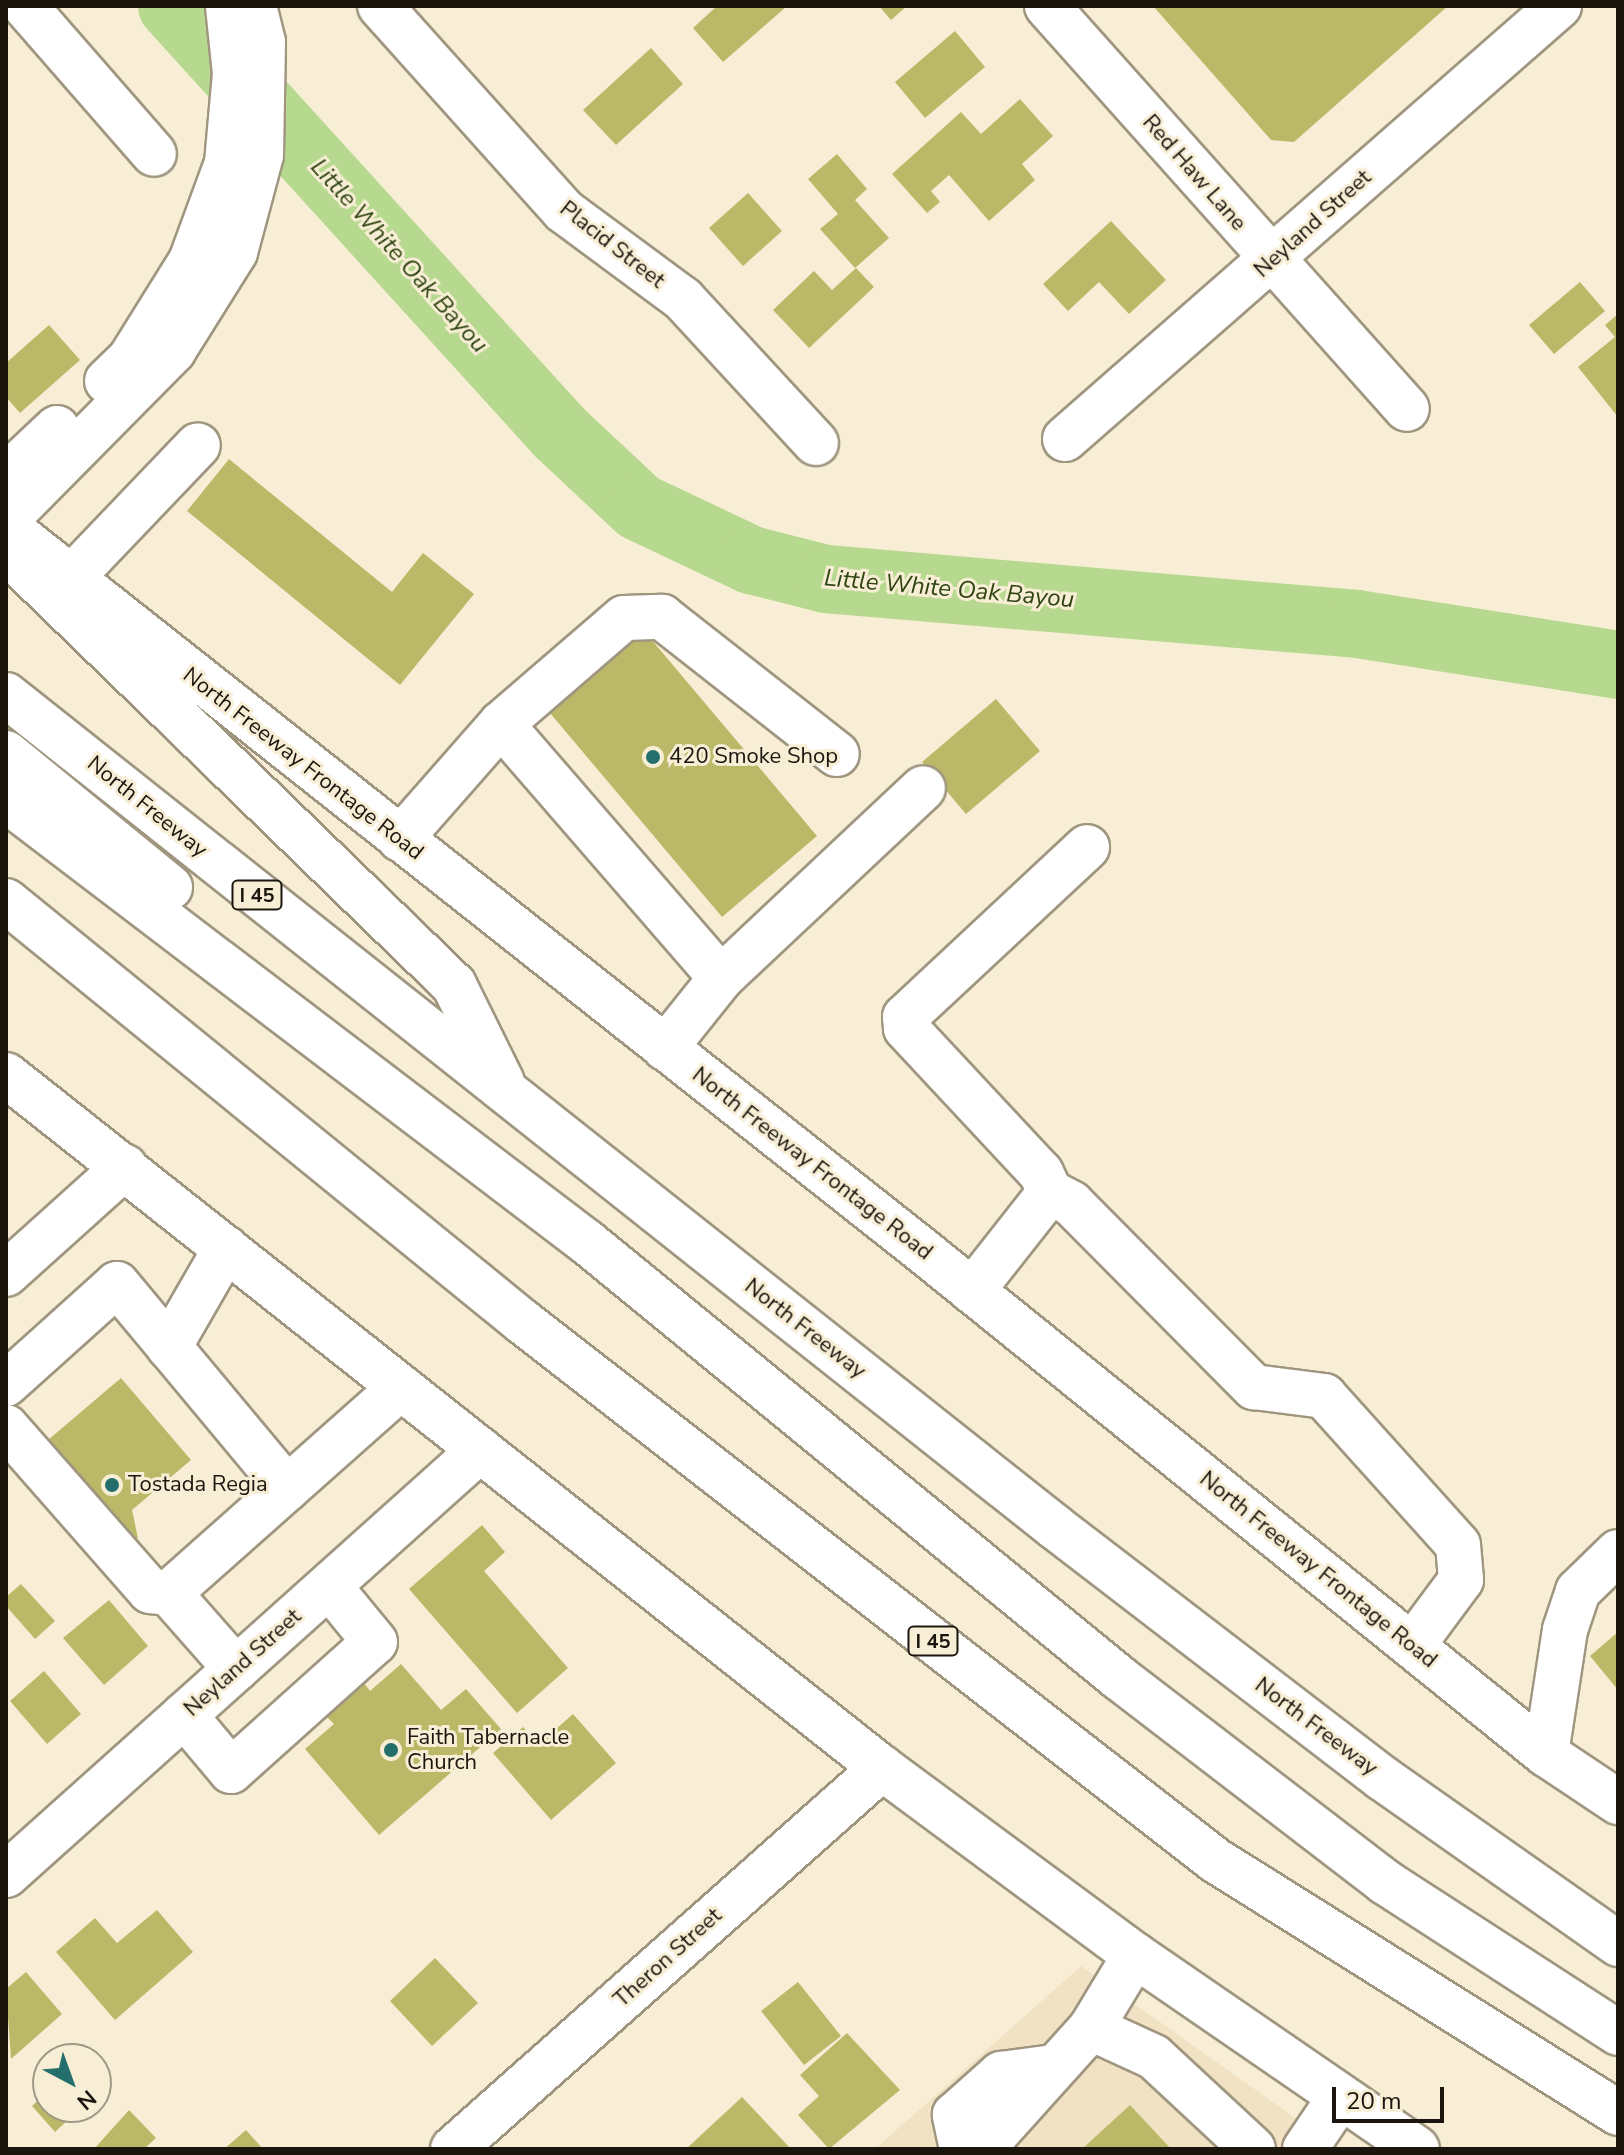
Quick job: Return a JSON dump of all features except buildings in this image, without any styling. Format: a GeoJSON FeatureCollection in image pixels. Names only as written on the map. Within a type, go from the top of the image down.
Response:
{"type":"FeatureCollection","features":[{"type":"Feature","properties":{"kind":"main road"},"geometry":{"type":"LineString","coordinates":[[6,19],[23,6],[154,154]]}},
{"type":"Feature","properties":{"kind":"main road"},"geometry":{"type":"LineString","coordinates":[[6,476],[130,359],[191,261],[227,163],[235,74],[228,6]]}},
{"type":"Feature","properties":{"kind":"main road"},"geometry":{"type":"LineString","coordinates":[[6,523],[173,351],[235,252],[261,155],[263,42],[254,6]]}},
{"type":"Feature","properties":{"kind":"main road","name":"Placid Street"},"geometry":{"type":"LineString","coordinates":[[380,6],[564,211],[683,299],[816,443]]}},
{"type":"Feature","properties":{"kind":"main road","name":"Red Haw Lane"},"geometry":{"type":"LineString","coordinates":[[1047,6],[1272,262],[1407,409]]}},
{"type":"Feature","properties":{"kind":"main road","name":"Neyland Street"},"geometry":{"type":"LineString","coordinates":[[1065,439],[1272,262],[1559,6]]}},
{"type":"Feature","properties":{"kind":"main road"},"geometry":{"type":"LineString","coordinates":[[72,577],[198,445]]}},
{"type":"Feature","properties":{"kind":"main road","name":"North Freeway Frontage Road"},"geometry":{"type":"LineString","coordinates":[[6,523],[972,1291],[1546,1754],[1618,1802]]}},
{"type":"Feature","properties":{"kind":"main road"},"geometry":{"type":"LineString","coordinates":[[6,551],[454,985],[508,1095]]}},
{"type":"Feature","properties":{"kind":"main road"},"geometry":{"type":"LineString","coordinates":[[400,839],[501,724],[624,618],[662,617],[837,754]]}},
{"type":"Feature","properties":{"kind":"main road","name":"North Freeway"},"geometry":{"type":"LineString","coordinates":[[6,695],[508,1095],[1357,1759],[1618,1944]]}},
{"type":"Feature","properties":{"kind":"main road"},"geometry":{"type":"LineString","coordinates":[[501,724],[721,978]]}},
{"type":"Feature","properties":{"kind":"main road"},"geometry":{"type":"LineString","coordinates":[[6,753],[490,1139],[588,1243]]}},
{"type":"Feature","properties":{"kind":"main road"},"geometry":{"type":"LineString","coordinates":[[665,1048],[721,978],[923,788]]}},
{"type":"Feature","properties":{"kind":"main road"},"geometry":{"type":"LineString","coordinates":[[6,800],[588,1243],[1118,1677],[1385,1882],[1618,2033]]}},
{"type":"Feature","properties":{"kind":"main road"},"geometry":{"type":"LineString","coordinates":[[1087,847],[905,1017],[906,1028],[1041,1173],[1050,1192],[1071,1203],[1254,1387],[1324,1396],[1458,1545],[1463,1569],[1412,1646]]}},
{"type":"Feature","properties":{"kind":"main road","name":"I 45"},"geometry":{"type":"LineString","coordinates":[[6,901],[523,1322],[1215,1860],[1618,2113]]}},
{"type":"Feature","properties":{"kind":"main road"},"geometry":{"type":"LineString","coordinates":[[6,1075],[882,1768],[1338,2100],[1417,2149]]}},
{"type":"Feature","properties":{"kind":"main road"},"geometry":{"type":"LineString","coordinates":[[6,1274],[125,1167]]}},
{"type":"Feature","properties":{"kind":"main road"},"geometry":{"type":"LineString","coordinates":[[972,1291],[1050,1192]]}},
{"type":"Feature","properties":{"kind":"main road"},"geometry":{"type":"LineString","coordinates":[[169,1347],[226,1248]]}},
{"type":"Feature","properties":{"kind":"main road"},"geometry":{"type":"LineString","coordinates":[[6,1384],[117,1284],[287,1488]]}},
{"type":"Feature","properties":{"kind":"main road"},"geometry":{"type":"LineString","coordinates":[[169,1593],[401,1387]]}},
{"type":"Feature","properties":{"kind":"main road"},"geometry":{"type":"LineString","coordinates":[[6,1427],[150,1591],[169,1593],[236,1669]]}},
{"type":"Feature","properties":{"kind":"main road","name":"Neyland Street"},"geometry":{"type":"LineString","coordinates":[[6,1875],[480,1450]]}},
{"type":"Feature","properties":{"kind":"main road"},"geometry":{"type":"LineString","coordinates":[[1546,1754],[1565,1630],[1578,1591],[1618,1552]]}},
{"type":"Feature","properties":{"kind":"main road"},"geometry":{"type":"LineString","coordinates":[[184,1715],[231,1771],[375,1642],[329,1586]]}},
{"type":"Feature","properties":{"kind":"main road","name":"Theron Street"},"geometry":{"type":"LineString","coordinates":[[453,2149],[882,1768]]}},
{"type":"Feature","properties":{"kind":"main road"},"geometry":{"type":"LineString","coordinates":[[982,2149],[1091,2028],[1135,1955]]}},
{"type":"Feature","properties":{"kind":"main road"},"geometry":{"type":"LineString","coordinates":[[1091,2028],[1154,2057],[1253,2149]]}},
{"type":"Feature","properties":{"kind":"main road"},"geometry":{"type":"LineString","coordinates":[[962,2149],[955,2115],[1001,2074],[1054,2067]]}},
{"type":"Feature","properties":{"kind":"main road"},"geometry":{"type":"LineString","coordinates":[[1305,2149],[1338,2100]]}},
{"type":"Feature","properties":{"kind":"shaded area"},"geometry":{"type":"Polygon","coordinates":[[[1081,1966],[1339,2149],[875,2149],[1081,1966]]]}},
{"type":"Feature","properties":{"kind":"waterway","name":"Little White Oak Bayou"},"geometry":{"type":"LineString","coordinates":[[172,6],[560,433],[639,507],[751,560],[826,579],[1357,624],[1618,665]]}},
{"type":"Feature","properties":{"kind":"place","name":"420 Smoke Shop"},"geometry":{"type":"Point","coordinates":[653,757]}},
{"type":"Feature","properties":{"kind":"place","name":"Tostada Regia"},"geometry":{"type":"Point","coordinates":[112,1485]}},
{"type":"Feature","properties":{"kind":"place","name":"Faith Tabernacle Church"},"geometry":{"type":"Point","coordinates":[391,1750]}}]}
